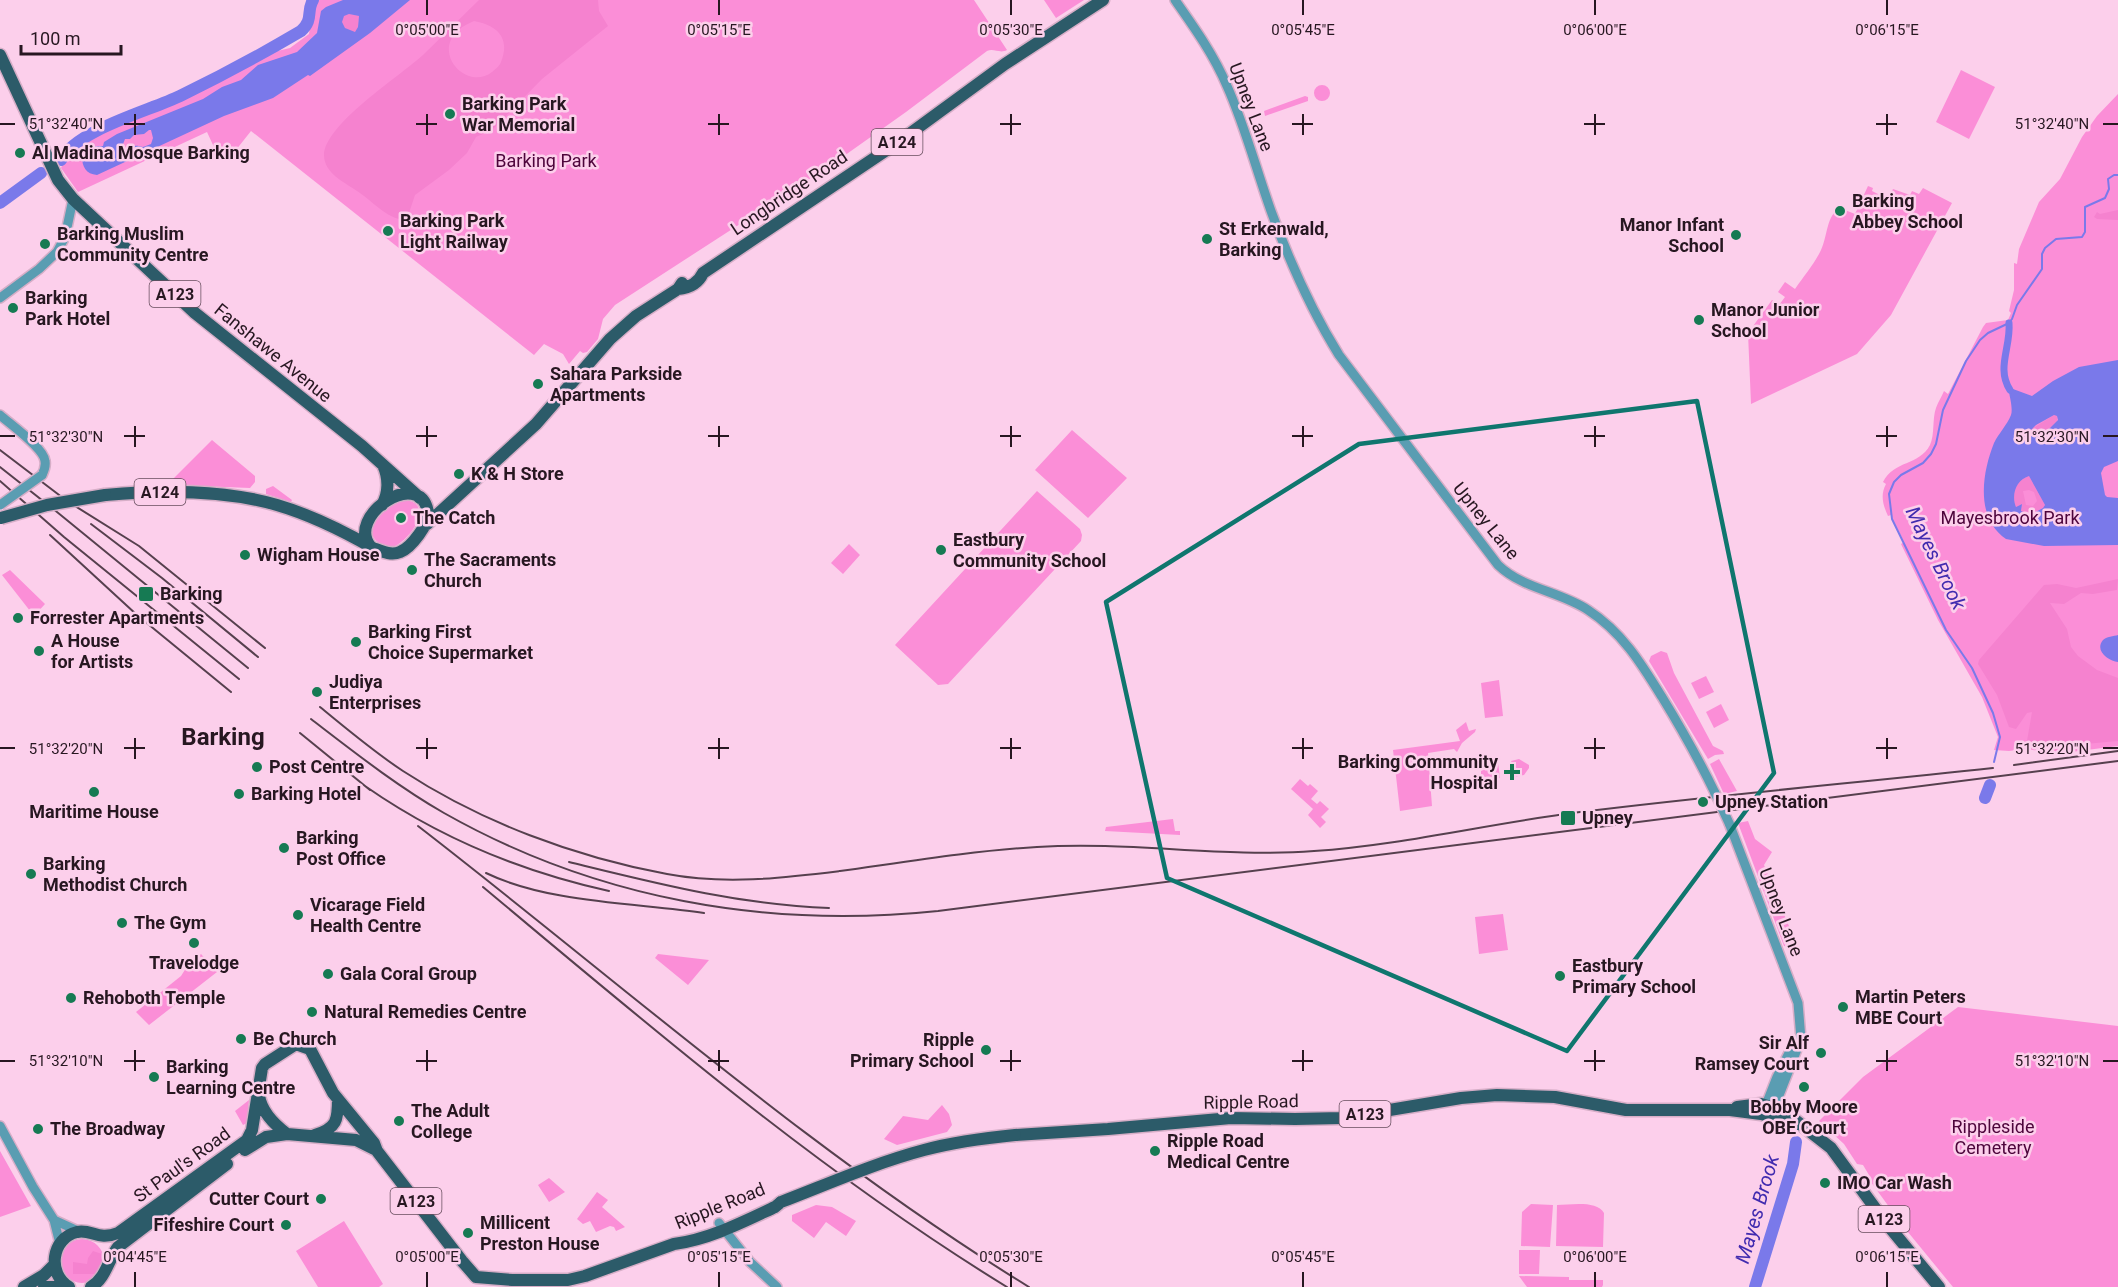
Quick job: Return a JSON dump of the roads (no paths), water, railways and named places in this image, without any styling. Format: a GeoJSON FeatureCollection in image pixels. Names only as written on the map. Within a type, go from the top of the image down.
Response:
{"type":"FeatureCollection","features":[{"type":"Feature","properties":{"kind":"main road","name":"Longbridge Road"},"geometry":{"type":"LineString","coordinates":[[427,524],[536,424],[610,339],[636,316],[678,289],[683,281],[695,274],[703,273],[897,143],[1005,64],[1103,0]]}},
{"type":"Feature","properties":{"kind":"main road","name":"A123"},"geometry":{"type":"LineString","coordinates":[[0,55],[58,180],[73,199]]}},
{"type":"Feature","properties":{"kind":"main road","name":"Fanshawe Avenue"},"geometry":{"type":"LineString","coordinates":[[73,199],[195,313],[376,458],[422,499]]}},
{"type":"Feature","properties":{"kind":"main road","name":"Fanshawe Avenue"},"geometry":{"type":"LineString","coordinates":[[376,458],[383,466],[387,478],[386,498],[376,512]]}},
{"type":"Feature","properties":{"kind":"main road","name":"A124"},"geometry":{"type":"LineString","coordinates":[[0,518],[47,505],[105,495],[178,492],[262,501],[287,508],[355,537],[371,547]]}},
{"type":"Feature","properties":{"kind":"main road"},"geometry":{"type":"LineString","coordinates":[[422,499],[429,513],[427,524],[402,552],[385,552],[371,547],[366,540],[367,522],[390,499],[399,494],[413,494],[442,505],[453,502]]}},
{"type":"Feature","properties":{"kind":"main road"},"geometry":{"type":"LineString","coordinates":[[338,531],[354,528],[376,512]]}},
{"type":"Feature","properties":{"kind":"main road","name":"St Paul's Road"},"geometry":{"type":"LineString","coordinates":[[91,1287],[99,1282],[118,1246],[249,1138],[261,1072],[265,1064],[296,1044],[310,1049],[338,1099]]}},
{"type":"Feature","properties":{"kind":"main road"},"geometry":{"type":"LineString","coordinates":[[258,1094],[265,1112],[287,1134]]}},
{"type":"Feature","properties":{"kind":"main road","name":"Ripple Road"},"geometry":{"type":"LineString","coordinates":[[377,1151],[476,1277],[512,1280],[568,1280],[674,1245],[687,1236],[725,1234],[772,1203],[781,1202],[890,1160],[975,1139],[1231,1118],[1342,1118],[1461,1098],[1497,1095],[1555,1097],[1626,1110],[1769,1112],[1798,1124],[1831,1148],[1886,1223],[1939,1287]]}},
{"type":"Feature","properties":{"kind":"main road","name":"A123"},"geometry":{"type":"LineString","coordinates":[[338,1099],[374,1143],[377,1151]]}},
{"type":"Feature","properties":{"kind":"main road"},"geometry":{"type":"LineString","coordinates":[[308,1136],[324,1131],[335,1123],[339,1114],[338,1099]]}},
{"type":"Feature","properties":{"kind":"main road","name":"St Paul's Road"},"geometry":{"type":"LineString","coordinates":[[78,1232],[108,1237],[118,1233],[181,1194],[261,1139],[287,1134],[361,1141],[377,1151]]}},
{"type":"Feature","properties":{"kind":"main road","name":"Ripple Road"},"geometry":{"type":"LineString","coordinates":[[725,1234],[738,1224],[781,1202]]}},
{"type":"Feature","properties":{"kind":"main road"},"geometry":{"type":"LineString","coordinates":[[24,1287],[44,1275],[54,1265],[60,1244],[68,1236],[78,1232]]}},
{"type":"Feature","properties":{"kind":"main road"},"geometry":{"type":"LineString","coordinates":[[96,1236],[103,1245],[106,1268]]}},
{"type":"Feature","properties":{"kind":"main road"},"geometry":{"type":"LineString","coordinates":[[54,1265],[59,1279],[68,1286]]}},
{"type":"Feature","properties":{"kind":"main road"},"geometry":{"type":"LineString","coordinates":[[44,1287],[68,1286]]}},
{"type":"Feature","properties":{"kind":"street","name":"Upney Lane"},"geometry":{"type":"LineString","coordinates":[[1175,0],[1215,60],[1228,86],[1294,270],[1339,355],[1498,565],[1524,583],[1585,608],[1612,627],[1624,639],[1680,725],[1729,823],[1796,995],[1800,1023],[1796,1038],[1774,1083],[1769,1112]]}},
{"type":"Feature","properties":{"kind":"street"},"geometry":{"type":"LineString","coordinates":[[0,298],[39,269],[57,252],[64,237],[73,199]]}},
{"type":"Feature","properties":{"kind":"street"},"geometry":{"type":"LineString","coordinates":[[0,415],[33,444],[44,457],[45,463],[42,475],[0,506]]}},
{"type":"Feature","properties":{"kind":"street"},"geometry":{"type":"LineString","coordinates":[[0,1126],[54,1220],[60,1244]]}},
{"type":"Feature","properties":{"kind":"street"},"geometry":{"type":"LineString","coordinates":[[54,1220],[78,1232]]}},
{"type":"Feature","properties":{"kind":"street"},"geometry":{"type":"LineString","coordinates":[[725,1234],[777,1287]]}},
{"type":"Feature","properties":{"kind":"street"},"geometry":{"type":"LineString","coordinates":[[101,1287],[106,1268]]}},
{"type":"Feature","properties":{"kind":"waterway"},"geometry":{"type":"LineString","coordinates":[[61,160],[69,149],[82,139],[114,122],[180,96],[301,31],[309,19],[313,0]]}},
{"type":"Feature","properties":{"kind":"waterway"},"geometry":{"type":"LineString","coordinates":[[0,203],[41,173]]}},
{"type":"Feature","properties":{"kind":"waterway","name":"Mayes Brook"},"geometry":{"type":"LineString","coordinates":[[1994,762],[2000,737],[1993,713],[1972,668],[1946,630],[1892,519],[1889,494],[1894,482],[1901,475],[1923,463],[1931,454],[1936,444],[1943,410],[1966,361],[1980,340],[2012,319],[2017,305],[2042,269],[2042,254],[2045,248],[2056,239],[2082,237],[2085,232],[2085,207],[2105,198],[2109,189],[2108,179],[2118,175]]}},
{"type":"Feature","properties":{"kind":"waterway"},"geometry":{"type":"LineString","coordinates":[[2009,323],[2004,374],[2010,390]]}},
{"type":"Feature","properties":{"kind":"waterway","name":"Mayes Brook"},"geometry":{"type":"LineString","coordinates":[[1985,798],[1990,785]]}},
{"type":"Feature","properties":{"kind":"waterway","name":"Mayes Brook"},"geometry":{"type":"LineString","coordinates":[[1755,1287],[1793,1164],[1796,1142]]}},
{"type":"Feature","properties":{"kind":"railway"},"geometry":{"type":"LineString","coordinates":[[0,450],[67,501],[139,546],[265,648]]}},
{"type":"Feature","properties":{"kind":"railway"},"geometry":{"type":"LineString","coordinates":[[0,467],[248,668]]}},
{"type":"Feature","properties":{"kind":"railway"},"geometry":{"type":"LineString","coordinates":[[0,481],[64,537],[239,679]]}},
{"type":"Feature","properties":{"kind":"railway"},"geometry":{"type":"LineString","coordinates":[[91,524],[162,578],[258,657]]}},
{"type":"Feature","properties":{"kind":"railway"},"geometry":{"type":"LineString","coordinates":[[50,535],[137,615],[231,692]]}},
{"type":"Feature","properties":{"kind":"railway"},"geometry":{"type":"LineString","coordinates":[[320,707],[403,771],[497,822],[564,847],[632,867],[689,877],[732,880],[797,876],[963,854],[1037,847],[1107,846],[1279,853],[1314,851],[1381,844],[1580,812],[1993,768]]}},
{"type":"Feature","properties":{"kind":"railway"},"geometry":{"type":"LineString","coordinates":[[311,719],[427,803],[502,843],[561,867],[622,887],[684,901],[746,911],[810,915],[874,915],[938,911],[2118,761]]}},
{"type":"Feature","properties":{"kind":"railway"},"geometry":{"type":"LineString","coordinates":[[300,733],[370,790]]}},
{"type":"Feature","properties":{"kind":"railway"},"geometry":{"type":"LineString","coordinates":[[2014,765],[2118,751]]}},
{"type":"Feature","properties":{"kind":"railway"},"geometry":{"type":"LineString","coordinates":[[365,786],[422,821],[482,850],[545,874],[609,891]]}},
{"type":"Feature","properties":{"kind":"railway"},"geometry":{"type":"LineString","coordinates":[[418,826],[793,1123],[948,1235],[1029,1287]]}},
{"type":"Feature","properties":{"kind":"railway"},"geometry":{"type":"LineString","coordinates":[[569,862],[730,898],[829,908]]}},
{"type":"Feature","properties":{"kind":"railway"},"geometry":{"type":"LineString","coordinates":[[486,873],[510,883],[564,896],[704,913]]}},
{"type":"Feature","properties":{"kind":"railway"},"geometry":{"type":"LineString","coordinates":[[483,887],[673,1045],[803,1147],[937,1243],[1007,1287]]}},
{"type":"Feature","properties":{"kind":"place","name":"Barking Park War Memorial"},"geometry":{"type":"Point","coordinates":[450,114]}},
{"type":"Feature","properties":{"kind":"place","name":"Al Madina Mosque Barking"},"geometry":{"type":"Point","coordinates":[20,153]}},
{"type":"Feature","properties":{"kind":"place","name":"Barking Abbey School"},"geometry":{"type":"Point","coordinates":[1840,211]}},
{"type":"Feature","properties":{"kind":"place","name":"Barking Park Light Railway"},"geometry":{"type":"Point","coordinates":[388,231]}},
{"type":"Feature","properties":{"kind":"place","name":"Manor Infant School"},"geometry":{"type":"Point","coordinates":[1736,235]}},
{"type":"Feature","properties":{"kind":"place","name":"St Erkenwald, Barking"},"geometry":{"type":"Point","coordinates":[1207,239]}},
{"type":"Feature","properties":{"kind":"place","name":"Barking Muslim Community Centre"},"geometry":{"type":"Point","coordinates":[45,244]}},
{"type":"Feature","properties":{"kind":"place","name":"Barking Park Hotel"},"geometry":{"type":"Point","coordinates":[13,308]}},
{"type":"Feature","properties":{"kind":"place","name":"Manor Junior School"},"geometry":{"type":"Point","coordinates":[1699,320]}},
{"type":"Feature","properties":{"kind":"place","name":"Sahara Parkside Apartments"},"geometry":{"type":"Point","coordinates":[538,384]}},
{"type":"Feature","properties":{"kind":"place","name":"K & H Store"},"geometry":{"type":"Point","coordinates":[459,474]}},
{"type":"Feature","properties":{"kind":"place","name":"The Catch"},"geometry":{"type":"Point","coordinates":[401,518]}},
{"type":"Feature","properties":{"kind":"place","name":"Eastbury Community School"},"geometry":{"type":"Point","coordinates":[941,550]}},
{"type":"Feature","properties":{"kind":"place","name":"Wigham House"},"geometry":{"type":"Point","coordinates":[245,555]}},
{"type":"Feature","properties":{"kind":"place","name":"The Sacraments Church"},"geometry":{"type":"Point","coordinates":[412,570]}},
{"type":"Feature","properties":{"kind":"place","name":"Barking"},"geometry":{"type":"Point","coordinates":[146,594]}},
{"type":"Feature","properties":{"kind":"place","name":"Forrester Apartments"},"geometry":{"type":"Point","coordinates":[18,618]}},
{"type":"Feature","properties":{"kind":"place","name":"Barking First Choice Supermarket"},"geometry":{"type":"Point","coordinates":[356,642]}},
{"type":"Feature","properties":{"kind":"place","name":"A House for Artists"},"geometry":{"type":"Point","coordinates":[39,651]}},
{"type":"Feature","properties":{"kind":"place","name":"Judiya Enterprises"},"geometry":{"type":"Point","coordinates":[317,692]}},
{"type":"Feature","properties":{"kind":"place","name":"Post Centre"},"geometry":{"type":"Point","coordinates":[257,767]}},
{"type":"Feature","properties":{"kind":"place","name":"Barking Community Hospital"},"geometry":{"type":"Point","coordinates":[1512,772]}},
{"type":"Feature","properties":{"kind":"place","name":"Maritime House"},"geometry":{"type":"Point","coordinates":[94,792]}},
{"type":"Feature","properties":{"kind":"place","name":"Barking Hotel"},"geometry":{"type":"Point","coordinates":[239,794]}},
{"type":"Feature","properties":{"kind":"place","name":"Upney Station"},"geometry":{"type":"Point","coordinates":[1703,802]}},
{"type":"Feature","properties":{"kind":"place","name":"Upney"},"geometry":{"type":"Point","coordinates":[1568,818]}},
{"type":"Feature","properties":{"kind":"place","name":"Barking Post Office"},"geometry":{"type":"Point","coordinates":[284,848]}},
{"type":"Feature","properties":{"kind":"place","name":"Barking Methodist Church"},"geometry":{"type":"Point","coordinates":[31,874]}},
{"type":"Feature","properties":{"kind":"place","name":"Vicarage Field Health Centre"},"geometry":{"type":"Point","coordinates":[298,915]}},
{"type":"Feature","properties":{"kind":"place","name":"The Gym"},"geometry":{"type":"Point","coordinates":[122,923]}},
{"type":"Feature","properties":{"kind":"place","name":"Travelodge"},"geometry":{"type":"Point","coordinates":[194,943]}},
{"type":"Feature","properties":{"kind":"place","name":"Gala Coral Group"},"geometry":{"type":"Point","coordinates":[328,974]}},
{"type":"Feature","properties":{"kind":"place","name":"Eastbury Primary School"},"geometry":{"type":"Point","coordinates":[1560,976]}},
{"type":"Feature","properties":{"kind":"place","name":"Rehoboth Temple"},"geometry":{"type":"Point","coordinates":[71,998]}},
{"type":"Feature","properties":{"kind":"place","name":"Martin Peters MBE Court"},"geometry":{"type":"Point","coordinates":[1843,1007]}},
{"type":"Feature","properties":{"kind":"place","name":"Natural Remedies Centre"},"geometry":{"type":"Point","coordinates":[312,1012]}},
{"type":"Feature","properties":{"kind":"place","name":"Be Church"},"geometry":{"type":"Point","coordinates":[241,1039]}},
{"type":"Feature","properties":{"kind":"place","name":"Ripple Primary School"},"geometry":{"type":"Point","coordinates":[986,1050]}},
{"type":"Feature","properties":{"kind":"place","name":"Sir Alf Ramsey Court"},"geometry":{"type":"Point","coordinates":[1821,1053]}},
{"type":"Feature","properties":{"kind":"place","name":"Barking Learning Centre"},"geometry":{"type":"Point","coordinates":[154,1077]}},
{"type":"Feature","properties":{"kind":"place","name":"Bobby Moore OBE Court"},"geometry":{"type":"Point","coordinates":[1804,1087]}},
{"type":"Feature","properties":{"kind":"place","name":"The Adult College"},"geometry":{"type":"Point","coordinates":[399,1121]}},
{"type":"Feature","properties":{"kind":"place","name":"The Broadway"},"geometry":{"type":"Point","coordinates":[38,1129]}},
{"type":"Feature","properties":{"kind":"place","name":"Ripple Road Medical Centre"},"geometry":{"type":"Point","coordinates":[1155,1151]}},
{"type":"Feature","properties":{"kind":"place","name":"IMO Car Wash"},"geometry":{"type":"Point","coordinates":[1825,1183]}},
{"type":"Feature","properties":{"kind":"place","name":"Cutter Court"},"geometry":{"type":"Point","coordinates":[321,1199]}},
{"type":"Feature","properties":{"kind":"place","name":"Fifeshire Court"},"geometry":{"type":"Point","coordinates":[286,1225]}},
{"type":"Feature","properties":{"kind":"place","name":"Millicent Preston House"},"geometry":{"type":"Point","coordinates":[468,1233]}},
{"type":"Feature","properties":{"kind":"district","name":"Barking"},"geometry":{"type":"Point","coordinates":[223,737]}},
{"type":"Feature","properties":{"kind":"park label","name":"Barking Park"},"geometry":{"type":"Point","coordinates":[546,161]}},
{"type":"Feature","properties":{"kind":"park label","name":"Mayesbrook Park"},"geometry":{"type":"Point","coordinates":[2010,518]}},
{"type":"Feature","properties":{"kind":"park label","name":"Rippleside Cemetery"},"geometry":{"type":"Point","coordinates":[1993,1137]}}]}
